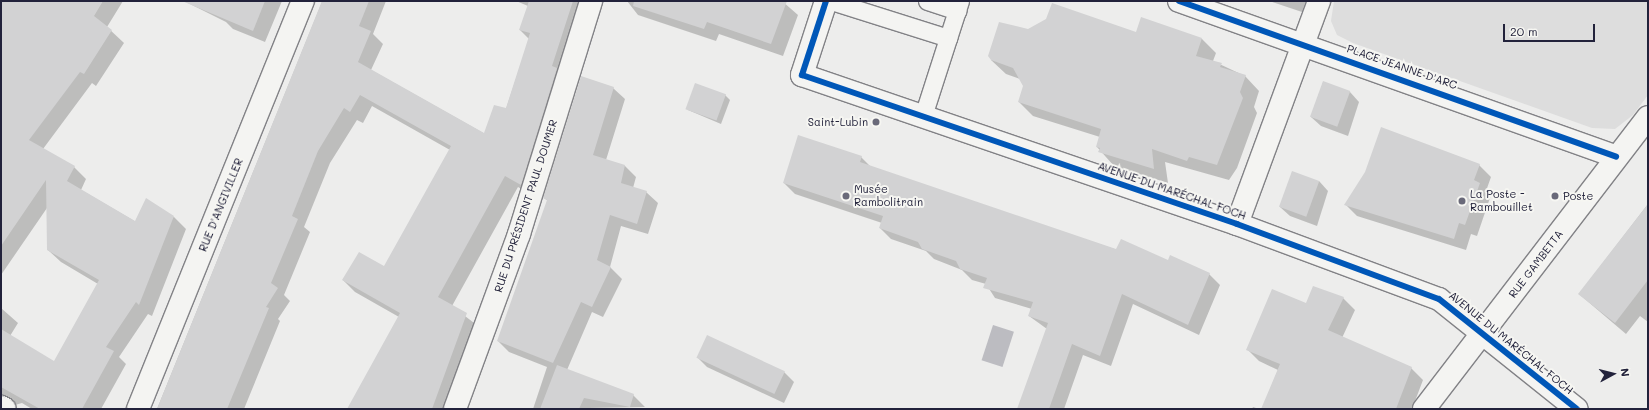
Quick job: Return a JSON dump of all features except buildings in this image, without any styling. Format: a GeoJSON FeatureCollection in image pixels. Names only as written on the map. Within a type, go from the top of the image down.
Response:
{"type":"FeatureCollection","features":[{"type":"Feature","properties":{"kind":"street","name":"RUE D'ANGIVILLER"},"geometry":{"type":"LineString","coordinates":[[138,409],[303,1]]}},
{"type":"Feature","properties":{"kind":"street","name":"RUE DU PRÉSIDENT PAUL DOUMER"},"geometry":{"type":"LineString","coordinates":[[455,409],[519,234],[591,1]]}},
{"type":"Feature","properties":{"kind":"street","name":"PLACE JEANNE D'ARC"},"geometry":{"type":"LineString","coordinates":[[1179,1],[1303,42],[1616,157]]}},
{"type":"Feature","properties":{"kind":"street"},"geometry":{"type":"LineString","coordinates":[[1237,224],[1318,1]]}},
{"type":"Feature","properties":{"kind":"street","name":"AVENUE DU MARÉCHAL FOCH"},"geometry":{"type":"LineString","coordinates":[[825,3],[802,75],[1237,224],[1439,299],[1458,316],[1485,332],[1577,409]]}},
{"type":"Feature","properties":{"kind":"street","name":"RUE GAMBETTA"},"geometry":{"type":"LineString","coordinates":[[1424,409],[1485,332],[1616,157],[1648,117]]}},
{"type":"Feature","properties":{"kind":"street"},"geometry":{"type":"LineString","coordinates":[[1,407],[5,409]]}},
{"type":"Feature","properties":{"kind":"lane"},"geometry":{"type":"LineString","coordinates":[[922,116],[958,6],[927,1]]}},
{"type":"Feature","properties":{"kind":"lane"},"geometry":{"type":"LineString","coordinates":[[825,3],[948,38]]}},
{"type":"Feature","properties":{"kind":"shaded area"},"geometry":{"type":"Polygon","coordinates":[[[1334,1],[1648,1],[1648,95],[1633,115],[1615,129],[1592,128],[1353,43],[1337,35],[1331,21],[1334,1]]]}},
{"type":"Feature","properties":{"kind":"shaded area"},"geometry":{"type":"Polygon","coordinates":[[[993,325],[1014,332],[1002,367],[982,360],[993,325]]]}},
{"type":"Feature","properties":{"kind":"cycle path"},"geometry":{"type":"LineString","coordinates":[[826,1],[802,75],[1237,224],[1439,299],[1577,409]]}},
{"type":"Feature","properties":{"kind":"cycle path"},"geometry":{"type":"LineString","coordinates":[[1179,1],[1616,157]]}},
{"type":"Feature","properties":{"kind":"place","name":"Saint-Lubin"},"geometry":{"type":"Point","coordinates":[876,122]}},
{"type":"Feature","properties":{"kind":"place","name":"Musée Rambolitrain"},"geometry":{"type":"Point","coordinates":[846,196]}},
{"type":"Feature","properties":{"kind":"place","name":"Poste"},"geometry":{"type":"Point","coordinates":[1555,196]}},
{"type":"Feature","properties":{"kind":"place","name":"La Poste - Rambouillet"},"geometry":{"type":"Point","coordinates":[1462,201]}}]}
